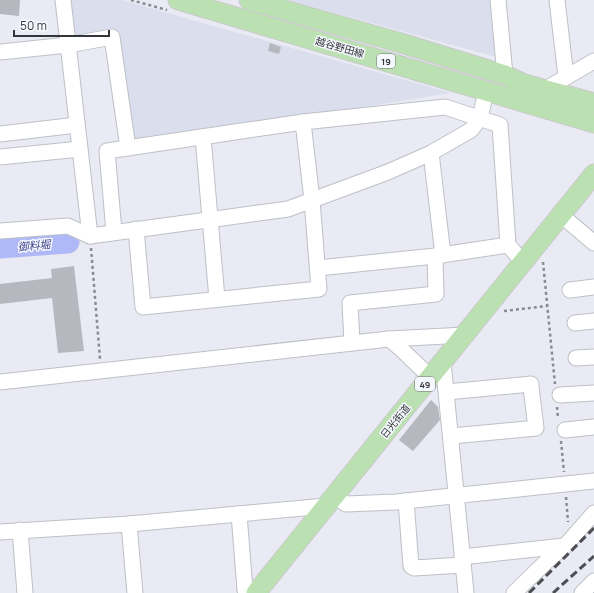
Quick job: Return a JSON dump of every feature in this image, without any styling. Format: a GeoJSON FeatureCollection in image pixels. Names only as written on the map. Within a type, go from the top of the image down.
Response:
{"type":"FeatureCollection","features":[{"type":"Feature","properties":{"kind":"main road","name":"越谷野田線"},"geometry":{"type":"LineString","coordinates":[[249,0],[505,75],[524,84],[544,90],[594,103]]}},
{"type":"Feature","properties":{"kind":"main road","name":"越谷野田線"},"geometry":{"type":"LineString","coordinates":[[175,6],[486,91],[594,123]]}},
{"type":"Feature","properties":{"kind":"main road","name":"日光街道"},"geometry":{"type":"LineString","coordinates":[[256,593],[594,174]]}},
{"type":"Feature","properties":{"kind":"street"},"geometry":{"type":"LineString","coordinates":[[63,0],[90,236]]}},
{"type":"Feature","properties":{"kind":"street"},"geometry":{"type":"LineString","coordinates":[[498,0],[505,75]]}},
{"type":"Feature","properties":{"kind":"street"},"geometry":{"type":"LineString","coordinates":[[557,0],[569,75]]}},
{"type":"Feature","properties":{"kind":"street"},"geometry":{"type":"LineString","coordinates":[[0,52],[68,45],[112,37],[128,148]]}},
{"type":"Feature","properties":{"kind":"street"},"geometry":{"type":"LineString","coordinates":[[544,90],[594,61]]}},
{"type":"Feature","properties":{"kind":"street"},"geometry":{"type":"LineString","coordinates":[[569,75],[584,78],[594,72]]}},
{"type":"Feature","properties":{"kind":"street"},"geometry":{"type":"LineString","coordinates":[[0,232],[68,226],[90,236],[288,209],[388,172],[430,153],[471,130],[480,118],[486,91]]}},
{"type":"Feature","properties":{"kind":"street"},"geometry":{"type":"LineString","coordinates":[[114,232],[107,151],[303,122],[445,107],[500,125],[508,245],[523,262]]}},
{"type":"Feature","properties":{"kind":"street"},"geometry":{"type":"LineString","coordinates":[[136,229],[143,307],[319,289],[312,200],[303,122]]}},
{"type":"Feature","properties":{"kind":"street"},"geometry":{"type":"LineString","coordinates":[[0,134],[77,125]]}},
{"type":"Feature","properties":{"kind":"street"},"geometry":{"type":"LineString","coordinates":[[204,137],[217,299]]}},
{"type":"Feature","properties":{"kind":"street"},"geometry":{"type":"LineString","coordinates":[[0,157],[80,149]]}},
{"type":"Feature","properties":{"kind":"street"},"geometry":{"type":"LineString","coordinates":[[352,343],[350,303],[436,294],[439,256],[430,153]]}},
{"type":"Feature","properties":{"kind":"street"},"geometry":{"type":"LineString","coordinates":[[561,215],[594,243]]}},
{"type":"Feature","properties":{"kind":"street"},"geometry":{"type":"LineString","coordinates":[[318,268],[439,256],[508,245]]}},
{"type":"Feature","properties":{"kind":"street"},"geometry":{"type":"LineString","coordinates":[[570,290],[594,288]]}},
{"type":"Feature","properties":{"kind":"street"},"geometry":{"type":"LineString","coordinates":[[575,323],[594,321]]}},
{"type":"Feature","properties":{"kind":"street"},"geometry":{"type":"LineString","coordinates":[[0,382],[389,338],[465,335]]}},
{"type":"Feature","properties":{"kind":"street"},"geometry":{"type":"LineString","coordinates":[[389,338],[402,348],[418,367],[431,377]]}},
{"type":"Feature","properties":{"kind":"street"},"geometry":{"type":"LineString","coordinates":[[576,358],[594,357]]}},
{"type":"Feature","properties":{"kind":"street"},"geometry":{"type":"LineString","coordinates":[[443,362],[452,436],[466,593]]}},
{"type":"Feature","properties":{"kind":"street"},"geometry":{"type":"LineString","coordinates":[[447,392],[531,384],[534,408],[536,428],[452,436]]}},
{"type":"Feature","properties":{"kind":"street"},"geometry":{"type":"LineString","coordinates":[[560,395],[594,392]]}},
{"type":"Feature","properties":{"kind":"street"},"geometry":{"type":"LineString","coordinates":[[565,430],[594,427]]}},
{"type":"Feature","properties":{"kind":"street"},"geometry":{"type":"LineString","coordinates":[[0,532],[129,524],[239,514],[330,501],[346,504],[406,501],[594,481]]}},
{"type":"Feature","properties":{"kind":"street"},"geometry":{"type":"LineString","coordinates":[[406,501],[412,566],[414,568],[565,546]]}},
{"type":"Feature","properties":{"kind":"street"},"geometry":{"type":"LineString","coordinates":[[514,593],[565,546],[594,513]]}},
{"type":"Feature","properties":{"kind":"street"},"geometry":{"type":"LineString","coordinates":[[239,514],[245,590],[249,593]]}},
{"type":"Feature","properties":{"kind":"street"},"geometry":{"type":"LineString","coordinates":[[129,524],[136,593]]}},
{"type":"Feature","properties":{"kind":"street"},"geometry":{"type":"LineString","coordinates":[[20,530],[25,593]]}},
{"type":"Feature","properties":{"kind":"street"},"geometry":{"type":"LineString","coordinates":[[582,593],[594,581]]}},
{"type":"Feature","properties":{"kind":"path"},"geometry":{"type":"LineString","coordinates":[[131,0],[175,6]]}},
{"type":"Feature","properties":{"kind":"path"},"geometry":{"type":"LineString","coordinates":[[90,236],[101,370]]}},
{"type":"Feature","properties":{"kind":"path"},"geometry":{"type":"LineString","coordinates":[[497,312],[547,306]]}},
{"type":"Feature","properties":{"kind":"shaded area"},"geometry":{"type":"Polygon","coordinates":[[[67,0],[122,0],[451,93],[132,144],[116,33],[72,39],[67,0]]]}},
{"type":"Feature","properties":{"kind":"shaded area"},"geometry":{"type":"Polygon","coordinates":[[[288,0],[491,0],[496,57],[288,0]]]}},
{"type":"Feature","properties":{"kind":"building"},"geometry":{"type":"Polygon","coordinates":[[[0,0],[20,0],[19,16],[0,14],[0,0]]]}},
{"type":"Feature","properties":{"kind":"building"},"geometry":{"type":"Polygon","coordinates":[[[270,43],[281,47],[279,54],[268,51],[270,43]]]}},
{"type":"Feature","properties":{"kind":"building"},"geometry":{"type":"Polygon","coordinates":[[[74,266],[84,351],[58,353],[52,298],[0,304],[0,284],[52,278],[51,269],[74,266]]]}},
{"type":"Feature","properties":{"kind":"building"},"geometry":{"type":"Polygon","coordinates":[[[431,400],[438,407],[440,420],[413,451],[399,440],[431,400]]]}},
{"type":"Feature","properties":{"kind":"waterway","name":"御料堀"},"geometry":{"type":"LineString","coordinates":[[0,247],[68,242]]}},
{"type":"Feature","properties":{"kind":"railway"},"geometry":{"type":"LineString","coordinates":[[529,593],[594,528]]}},
{"type":"Feature","properties":{"kind":"railway"},"geometry":{"type":"LineString","coordinates":[[553,593],[594,556]]}}]}
